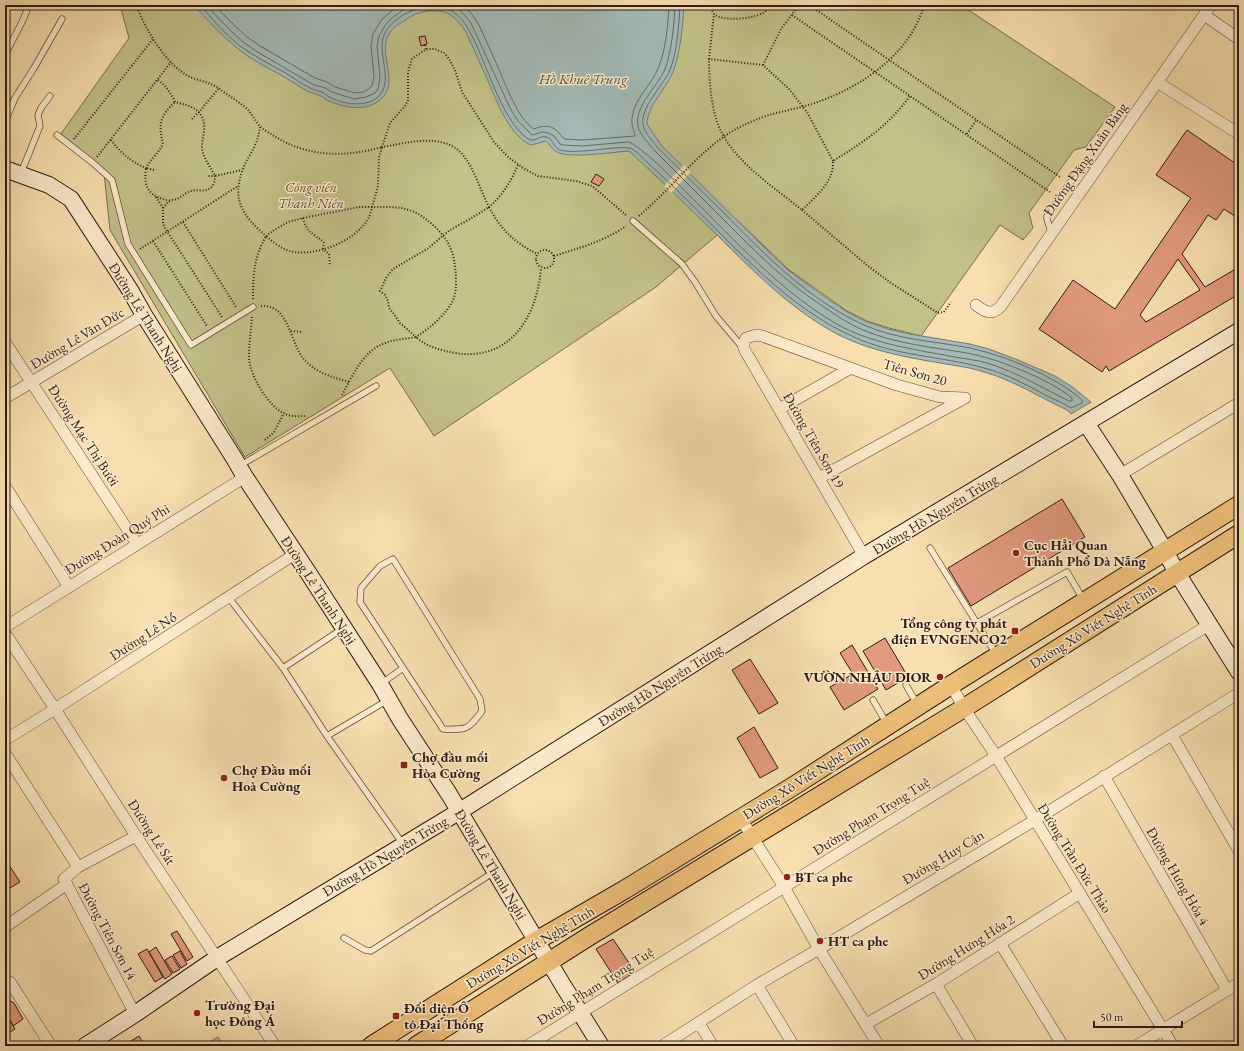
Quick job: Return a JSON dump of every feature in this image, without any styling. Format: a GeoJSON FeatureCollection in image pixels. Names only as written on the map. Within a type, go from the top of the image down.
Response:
{"type":"FeatureCollection","features":[{"type":"Feature","properties":{"kind":"main road","name":"Đường Xô Viết Nghệ Tĩnh"},"geometry":{"type":"LineString","coordinates":[[371,1046],[536,941],[624,890],[740,819],[1239,505]]}},
{"type":"Feature","properties":{"kind":"main road","name":"Đường Xô Viết Nghệ Tĩnh"},"geometry":{"type":"LineString","coordinates":[[416,1046],[751,837],[964,708],[1239,534]]}},
{"type":"Feature","properties":{"kind":"street","name":"Đường Đặng Xuân Bảng"},"geometry":{"type":"LineString","coordinates":[[976,305],[990,312],[999,309],[1211,5]]}},
{"type":"Feature","properties":{"kind":"street"},"geometry":{"type":"LineString","coordinates":[[1204,15],[1239,39]]}},
{"type":"Feature","properties":{"kind":"street"},"geometry":{"type":"LineString","coordinates":[[1157,82],[1239,134]]}},
{"type":"Feature","properties":{"kind":"street","name":"Đường Lê Thanh Nghị"},"geometry":{"type":"LineString","coordinates":[[5,169],[49,185],[71,199],[130,290],[242,472],[344,628],[380,684],[388,700],[460,811],[536,941],[601,1046]]}},
{"type":"Feature","properties":{"kind":"street","name":"Đường Lê Văn Đức"},"geometry":{"type":"LineString","coordinates":[[5,398],[144,315]]}},
{"type":"Feature","properties":{"kind":"street","name":"Đường Hồ Nguyên Trừng"},"geometry":{"type":"LineString","coordinates":[[85,1046],[217,958],[460,811],[864,556],[1239,331]]}},
{"type":"Feature","properties":{"kind":"street","name":"Tiên Sơn 20"},"geometry":{"type":"LineString","coordinates":[[744,349],[746,338],[756,335],[762,336],[897,385],[940,397],[965,398],[819,478]]}},
{"type":"Feature","properties":{"kind":"street","name":"Đường Mạc Thị Bưởi"},"geometry":{"type":"LineString","coordinates":[[5,342],[137,544]]}},
{"type":"Feature","properties":{"kind":"street","name":"Đường Tiên Sơn 19"},"geometry":{"type":"LineString","coordinates":[[744,349],[864,556]]}},
{"type":"Feature","properties":{"kind":"street"},"geometry":{"type":"LineString","coordinates":[[779,410],[851,368]]}},
{"type":"Feature","properties":{"kind":"street"},"geometry":{"type":"LineString","coordinates":[[1120,475],[1239,403]]}},
{"type":"Feature","properties":{"kind":"street"},"geometry":{"type":"LineString","coordinates":[[1086,423],[1120,475],[1166,551],[1177,573],[1239,672]]}},
{"type":"Feature","properties":{"kind":"street","name":"Đường Đoàn Quý Phi"},"geometry":{"type":"LineString","coordinates":[[5,627],[137,544],[242,472]]}},
{"type":"Feature","properties":{"kind":"street"},"geometry":{"type":"LineString","coordinates":[[5,486],[69,587]]}},
{"type":"Feature","properties":{"kind":"street","name":"Đường Lê Nổ"},"geometry":{"type":"LineString","coordinates":[[5,740],[229,598],[295,554]]}},
{"type":"Feature","properties":{"kind":"street","name":"Đường Phạm Trọng Tuệ"},"geometry":{"type":"LineString","coordinates":[[527,1046],[1210,624]]}},
{"type":"Feature","properties":{"kind":"street","name":"Đường Lê Sát"},"geometry":{"type":"LineString","coordinates":[[5,633],[136,836],[275,1046]]}},
{"type":"Feature","properties":{"kind":"street","name":"Đường Trần Đức Thảo"},"geometry":{"type":"LineString","coordinates":[[951,685],[1173,1046]]}},
{"type":"Feature","properties":{"kind":"street","name":"Đường Huy Cận"},"geometry":{"type":"LineString","coordinates":[[662,1046],[757,985],[1035,820],[1239,693]]}},
{"type":"Feature","properties":{"kind":"street"},"geometry":{"type":"LineString","coordinates":[[1172,735],[1239,851]]}},
{"type":"Feature","properties":{"kind":"street","name":"Đường Tiên Sơn 14"},"geometry":{"type":"LineString","coordinates":[[5,753],[78,867]]}},
{"type":"Feature","properties":{"kind":"street","name":"Đường Hưng Hóa 4"},"geometry":{"type":"LineString","coordinates":[[1104,776],[1227,990]]}},
{"type":"Feature","properties":{"kind":"street"},"geometry":{"type":"LineString","coordinates":[[740,819],[784,888],[819,949],[879,1046]]}},
{"type":"Feature","properties":{"kind":"street","name":"Đường Tiên Sơn 14"},"geometry":{"type":"LineString","coordinates":[[135,1014],[64,879],[78,867],[136,836]]}},
{"type":"Feature","properties":{"kind":"street"},"geometry":{"type":"LineString","coordinates":[[5,927],[67,884]]}},
{"type":"Feature","properties":{"kind":"street","name":"Đường Hưng Hóa 2"},"geometry":{"type":"LineString","coordinates":[[866,1024],[936,984],[1080,893]]}},
{"type":"Feature","properties":{"kind":"street"},"geometry":{"type":"LineString","coordinates":[[1000,943],[1063,1046]]}},
{"type":"Feature","properties":{"kind":"street"},"geometry":{"type":"LineString","coordinates":[[5,986],[10,982],[51,1046]]}},
{"type":"Feature","properties":{"kind":"street"},"geometry":{"type":"LineString","coordinates":[[1136,1046],[1239,983]]}},
{"type":"Feature","properties":{"kind":"street"},"geometry":{"type":"LineString","coordinates":[[936,984],[973,1046]]}},
{"type":"Feature","properties":{"kind":"street"},"geometry":{"type":"LineString","coordinates":[[757,985],[794,1046]]}},
{"type":"Feature","properties":{"kind":"street"},"geometry":{"type":"LineString","coordinates":[[699,1023],[713,1046]]}},
{"type":"Feature","properties":{"kind":"lane"},"geometry":{"type":"LineString","coordinates":[[5,55],[29,5]]}},
{"type":"Feature","properties":{"kind":"lane"},"geometry":{"type":"LineString","coordinates":[[5,122],[15,98],[62,19]]}},
{"type":"Feature","properties":{"kind":"lane"},"geometry":{"type":"LineString","coordinates":[[21,175],[40,126],[38,115],[41,108],[50,96]]}},
{"type":"Feature","properties":{"kind":"lane"},"geometry":{"type":"LineString","coordinates":[[57,135],[112,180],[128,244],[191,345],[253,307]]}},
{"type":"Feature","properties":{"kind":"lane"},"geometry":{"type":"LineString","coordinates":[[633,221],[682,264],[716,316],[744,349]]}},
{"type":"Feature","properties":{"kind":"lane"},"geometry":{"type":"LineString","coordinates":[[242,472],[376,386]]}},
{"type":"Feature","properties":{"kind":"lane"},"geometry":{"type":"LineString","coordinates":[[930,548],[998,656]]}},
{"type":"Feature","properties":{"kind":"lane"},"geometry":{"type":"LineString","coordinates":[[393,559],[480,699],[482,711],[472,725],[460,730],[443,729],[402,668],[360,602],[361,588],[380,566],[393,559]]}},
{"type":"Feature","properties":{"kind":"lane"},"geometry":{"type":"LineString","coordinates":[[977,623],[1067,572],[1084,602]]}},
{"type":"Feature","properties":{"kind":"lane"},"geometry":{"type":"LineString","coordinates":[[229,598],[283,668],[327,736],[404,845]]}},
{"type":"Feature","properties":{"kind":"lane"},"geometry":{"type":"LineString","coordinates":[[283,668],[344,628]]}},
{"type":"Feature","properties":{"kind":"lane"},"geometry":{"type":"LineString","coordinates":[[380,684],[402,668]]}},
{"type":"Feature","properties":{"kind":"lane"},"geometry":{"type":"LineString","coordinates":[[906,685],[918,706]]}},
{"type":"Feature","properties":{"kind":"lane"},"geometry":{"type":"LineString","coordinates":[[327,736],[388,700]]}},
{"type":"Feature","properties":{"kind":"lane"},"geometry":{"type":"LineString","coordinates":[[873,700],[888,726]]}},
{"type":"Feature","properties":{"kind":"lane"},"geometry":{"type":"LineString","coordinates":[[344,938],[365,950],[371,951],[496,871]]}},
{"type":"Feature","properties":{"kind":"path"},"geometry":{"type":"LineString","coordinates":[[136,5],[154,39],[177,68],[189,76],[219,88],[247,109],[260,127],[292,146],[317,153],[347,154],[425,140],[446,143],[455,148],[462,154],[467,162],[500,226],[510,237],[527,249],[538,254]]}},
{"type":"Feature","properties":{"kind":"path"},"geometry":{"type":"LineString","coordinates":[[711,5],[714,14],[709,59],[710,84],[715,116],[724,136],[738,155],[868,266],[891,283],[938,313],[944,312],[951,302]]}},
{"type":"Feature","properties":{"kind":"path"},"geometry":{"type":"LineString","coordinates":[[714,14],[729,19],[751,17],[764,13],[772,5]]}},
{"type":"Feature","properties":{"kind":"path"},"geometry":{"type":"LineString","coordinates":[[792,5],[796,8]]}},
{"type":"Feature","properties":{"kind":"path"},"geometry":{"type":"LineString","coordinates":[[763,65],[781,29],[799,5]]}},
{"type":"Feature","properties":{"kind":"path"},"geometry":{"type":"LineString","coordinates":[[809,5],[1060,177]]}},
{"type":"Feature","properties":{"kind":"path"},"geometry":{"type":"LineString","coordinates":[[554,256],[581,248],[610,236],[633,221],[661,196],[692,164],[724,136],[764,116],[802,107],[842,92],[875,72],[889,60],[907,40],[925,5]]}},
{"type":"Feature","properties":{"kind":"path"},"geometry":{"type":"LineString","coordinates":[[792,15],[1050,192]]}},
{"type":"Feature","properties":{"kind":"path"},"geometry":{"type":"LineString","coordinates":[[70,145],[154,39]]}},
{"type":"Feature","properties":{"kind":"path"},"geometry":{"type":"LineString","coordinates":[[425,45],[426,50]]}},
{"type":"Feature","properties":{"kind":"path"},"geometry":{"type":"LineString","coordinates":[[260,127],[255,145],[242,170],[237,194],[240,204],[249,220],[266,236],[282,247],[294,252],[306,252],[323,249],[345,240],[358,232],[371,214],[378,186],[379,157],[390,124],[407,103],[409,93],[408,72],[411,62],[416,56],[426,50],[435,49],[441,51],[454,67],[462,92],[494,142],[508,157],[518,165],[540,177],[576,181],[592,186],[633,221]]}},
{"type":"Feature","properties":{"kind":"path"},"geometry":{"type":"LineString","coordinates":[[709,59],[763,65],[785,85],[810,116],[833,161],[832,172],[825,186],[802,210]]}},
{"type":"Feature","properties":{"kind":"path"},"geometry":{"type":"LineString","coordinates":[[93,163],[171,62]]}},
{"type":"Feature","properties":{"kind":"path"},"geometry":{"type":"LineString","coordinates":[[158,80],[169,90],[175,102],[191,106],[200,112],[204,125],[202,146],[203,152],[215,176],[213,186],[209,189],[188,192],[168,202],[163,208]]}},
{"type":"Feature","properties":{"kind":"path"},"geometry":{"type":"LineString","coordinates":[[192,119],[200,112],[219,88]]}},
{"type":"Feature","properties":{"kind":"path"},"geometry":{"type":"LineString","coordinates":[[833,161],[864,142],[885,125],[910,96]]}},
{"type":"Feature","properties":{"kind":"path"},"geometry":{"type":"LineString","coordinates":[[175,102],[166,110],[160,121],[160,132],[163,144],[158,153],[150,159],[146,168],[145,181],[147,188],[156,197],[163,208],[163,223],[227,324]]}},
{"type":"Feature","properties":{"kind":"path"},"geometry":{"type":"LineString","coordinates":[[967,134],[977,119]]}},
{"type":"Feature","properties":{"kind":"path"},"geometry":{"type":"LineString","coordinates":[[111,140],[131,161],[154,170]]}},
{"type":"Feature","properties":{"kind":"path"},"geometry":{"type":"LineString","coordinates":[[518,165],[506,189],[489,207],[450,230],[427,249],[393,268],[380,291],[385,295],[389,308],[400,323],[423,343],[432,348],[445,351],[466,354],[482,353],[499,347],[508,341],[524,324],[531,312],[536,298],[541,268]]}},
{"type":"Feature","properties":{"kind":"path"},"geometry":{"type":"LineString","coordinates":[[208,176],[215,176],[242,170]]}},
{"type":"Feature","properties":{"kind":"path"},"geometry":{"type":"LineString","coordinates":[[134,253],[238,186]]}},
{"type":"Feature","properties":{"kind":"path"},"geometry":{"type":"LineString","coordinates":[[156,197],[173,200]]}},
{"type":"Feature","properties":{"kind":"path"},"geometry":{"type":"LineString","coordinates":[[313,414],[307,416],[295,416],[284,413],[274,406],[255,380],[251,370],[249,358],[253,307],[253,278],[255,262],[260,246],[266,236],[274,230],[288,222],[303,218],[359,207],[402,208],[410,210],[426,219],[437,228],[452,249],[456,284],[454,296],[450,306],[438,319],[416,337],[384,343],[370,351],[361,362],[339,399]]}},
{"type":"Feature","properties":{"kind":"path"},"geometry":{"type":"LineString","coordinates":[[303,218],[305,226],[310,233],[317,236],[324,242],[323,249]]}},
{"type":"Feature","properties":{"kind":"path"},"geometry":{"type":"LineString","coordinates":[[183,222],[241,314]]}},
{"type":"Feature","properties":{"kind":"path"},"geometry":{"type":"LineString","coordinates":[[153,241],[212,333]]}},
{"type":"Feature","properties":{"kind":"path"},"geometry":{"type":"LineString","coordinates":[[323,249],[329,254],[330,266]]}},
{"type":"Feature","properties":{"kind":"path"},"geometry":{"type":"LineString","coordinates":[[543,250],[549,251],[554,256],[554,262],[547,269],[541,268],[537,265],[536,256],[543,250]]}},
{"type":"Feature","properties":{"kind":"path"},"geometry":{"type":"LineString","coordinates":[[253,307],[265,306],[274,309],[281,315],[291,331],[297,348],[310,366],[328,376],[350,382]]}},
{"type":"Feature","properties":{"kind":"path"},"geometry":{"type":"LineString","coordinates":[[291,331],[303,332]]}},
{"type":"Feature","properties":{"kind":"path"},"geometry":{"type":"LineString","coordinates":[[260,443],[274,432],[284,413]]}},
{"type":"Feature","properties":{"kind":"green space","name":"Công viên Thanh Niên"},"geometry":{"type":"Polygon","coordinates":[[[120,5],[961,5],[1115,107],[1086,147],[1074,150],[1029,213],[1033,228],[1023,240],[1000,225],[921,336],[867,321],[847,311],[789,270],[736,219],[656,287],[434,436],[390,368],[245,457],[110,230],[104,173],[58,138],[129,38],[120,5]]]}},
{"type":"Feature","properties":{"kind":"green space"},"geometry":{"type":"Polygon","coordinates":[[[218,1037],[224,1046],[203,1046],[218,1037]]]}},
{"type":"Feature","properties":{"kind":"water","name":"Hồ Khuê Trung"},"geometry":{"type":"Polygon","coordinates":[[[194,5],[684,5],[678,57],[670,78],[653,104],[647,124],[661,145],[766,249],[789,271],[822,295],[847,312],[867,322],[910,334],[970,344],[989,349],[1055,376],[1071,386],[1091,402],[1071,414],[1067,410],[995,375],[970,368],[906,357],[879,350],[854,342],[824,327],[792,304],[761,278],[629,151],[571,155],[555,151],[546,141],[531,145],[523,140],[515,133],[497,103],[466,32],[457,21],[442,11],[424,12],[412,16],[392,30],[388,35],[385,46],[389,78],[389,86],[386,93],[381,99],[369,106],[356,108],[335,103],[307,91],[253,59],[225,38],[194,5]]]}},
{"type":"Feature","properties":{"kind":"pier"},"geometry":{"type":"Polygon","coordinates":[[[684,165],[691,172],[671,193],[664,186],[684,165]]]}},
{"type":"Feature","properties":{"kind":"building"},"geometry":{"type":"Polygon","coordinates":[[[425,36],[427,44],[421,46],[419,37],[425,36]]]}},
{"type":"Feature","properties":{"kind":"building"},"geometry":{"type":"Polygon","coordinates":[[[1187,130],[1239,166],[1239,219],[1224,209],[1216,220],[1208,215],[1182,254],[1205,287],[1239,267],[1239,294],[1109,371],[1106,366],[1102,372],[1039,329],[1073,280],[1115,309],[1191,198],[1156,175],[1187,130]],[[1178,259],[1140,315],[1146,322],[1200,290],[1178,259]]]}},
{"type":"Feature","properties":{"kind":"building"},"geometry":{"type":"Polygon","coordinates":[[[596,174],[604,179],[599,186],[591,182],[596,174]]]}},
{"type":"Feature","properties":{"kind":"building","name":"Cục Hẳi Quan Thành Phổ Dà Nẵng"},"geometry":{"type":"Polygon","coordinates":[[[1062,499],[1085,537],[971,606],[948,568],[1062,499]]]}},
{"type":"Feature","properties":{"kind":"building"},"geometry":{"type":"Polygon","coordinates":[[[885,638],[908,677],[886,690],[863,651],[885,638]]]}},
{"type":"Feature","properties":{"kind":"building"},"geometry":{"type":"Polygon","coordinates":[[[852,645],[878,689],[844,710],[830,687],[853,674],[840,653],[852,645]]]}},
{"type":"Feature","properties":{"kind":"building"},"geometry":{"type":"Polygon","coordinates":[[[750,659],[778,703],[759,714],[732,670],[750,659]]]}},
{"type":"Feature","properties":{"kind":"building"},"geometry":{"type":"Polygon","coordinates":[[[754,727],[778,768],[760,778],[737,738],[754,727]]]}},
{"type":"Feature","properties":{"kind":"building"},"geometry":{"type":"Polygon","coordinates":[[[5,859],[20,882],[5,891],[5,859]]]}},
{"type":"Feature","properties":{"kind":"building"},"geometry":{"type":"Polygon","coordinates":[[[177,931],[193,957],[187,961],[171,934],[177,931]]]}},
{"type":"Feature","properties":{"kind":"building"},"geometry":{"type":"Polygon","coordinates":[[[613,939],[635,972],[618,983],[596,949],[613,939]]]}},
{"type":"Feature","properties":{"kind":"building"},"geometry":{"type":"Polygon","coordinates":[[[156,947],[172,974],[165,979],[149,952],[156,947]]]}},
{"type":"Feature","properties":{"kind":"building"},"geometry":{"type":"Polygon","coordinates":[[[147,949],[163,977],[155,982],[138,954],[147,949]]]}},
{"type":"Feature","properties":{"kind":"building"},"geometry":{"type":"Polygon","coordinates":[[[180,951],[187,964],[181,968],[173,955],[180,951]]]}},
{"type":"Feature","properties":{"kind":"building"},"geometry":{"type":"Polygon","coordinates":[[[172,956],[180,969],[173,973],[165,960],[172,956]]]}},
{"type":"Feature","properties":{"kind":"building"},"geometry":{"type":"Polygon","coordinates":[[[5,965],[9,972],[5,974],[5,965]]]}},
{"type":"Feature","properties":{"kind":"building"},"geometry":{"type":"Polygon","coordinates":[[[7,999],[14,1003],[23,1019],[13,1026],[5,1012],[5,1001],[7,999]]]}},
{"type":"Feature","properties":{"kind":"building"},"geometry":{"type":"Polygon","coordinates":[[[5,1012],[15,1029],[7,1034],[5,1031],[5,1012]]]}},
{"type":"Feature","properties":{"kind":"building"},"geometry":{"type":"Polygon","coordinates":[[[139,1036],[145,1046],[123,1046],[139,1036]]]}},
{"type":"Feature","properties":{"kind":"place","name":"Cục Hẳi Quan Thành Phổ Dà Nẵng"},"geometry":{"type":"Point","coordinates":[1016,553]}},
{"type":"Feature","properties":{"kind":"place","name":"Tổng công ty phát điện EVNGENCO2"},"geometry":{"type":"Point","coordinates":[1015,631]}},
{"type":"Feature","properties":{"kind":"place","name":"VƯỜN NHẬU DIOR"},"geometry":{"type":"Point","coordinates":[940,677]}},
{"type":"Feature","properties":{"kind":"place","name":"Chợ đầu mối Hòa Cường"},"geometry":{"type":"Point","coordinates":[404,765]}},
{"type":"Feature","properties":{"kind":"place","name":"Chợ Đầu mối Hoà Cường"},"geometry":{"type":"Point","coordinates":[224,778]}},
{"type":"Feature","properties":{"kind":"place","name":"BT ca phe"},"geometry":{"type":"Point","coordinates":[787,877]}},
{"type":"Feature","properties":{"kind":"place","name":"HT ca phe"},"geometry":{"type":"Point","coordinates":[820,941]}},
{"type":"Feature","properties":{"kind":"place","name":"Trường Đại học Đông Á"},"geometry":{"type":"Point","coordinates":[197,1013]}},
{"type":"Feature","properties":{"kind":"place","name":"Đối diện Ô tô Đại Thống"},"geometry":{"type":"Point","coordinates":[396,1016]}}]}
